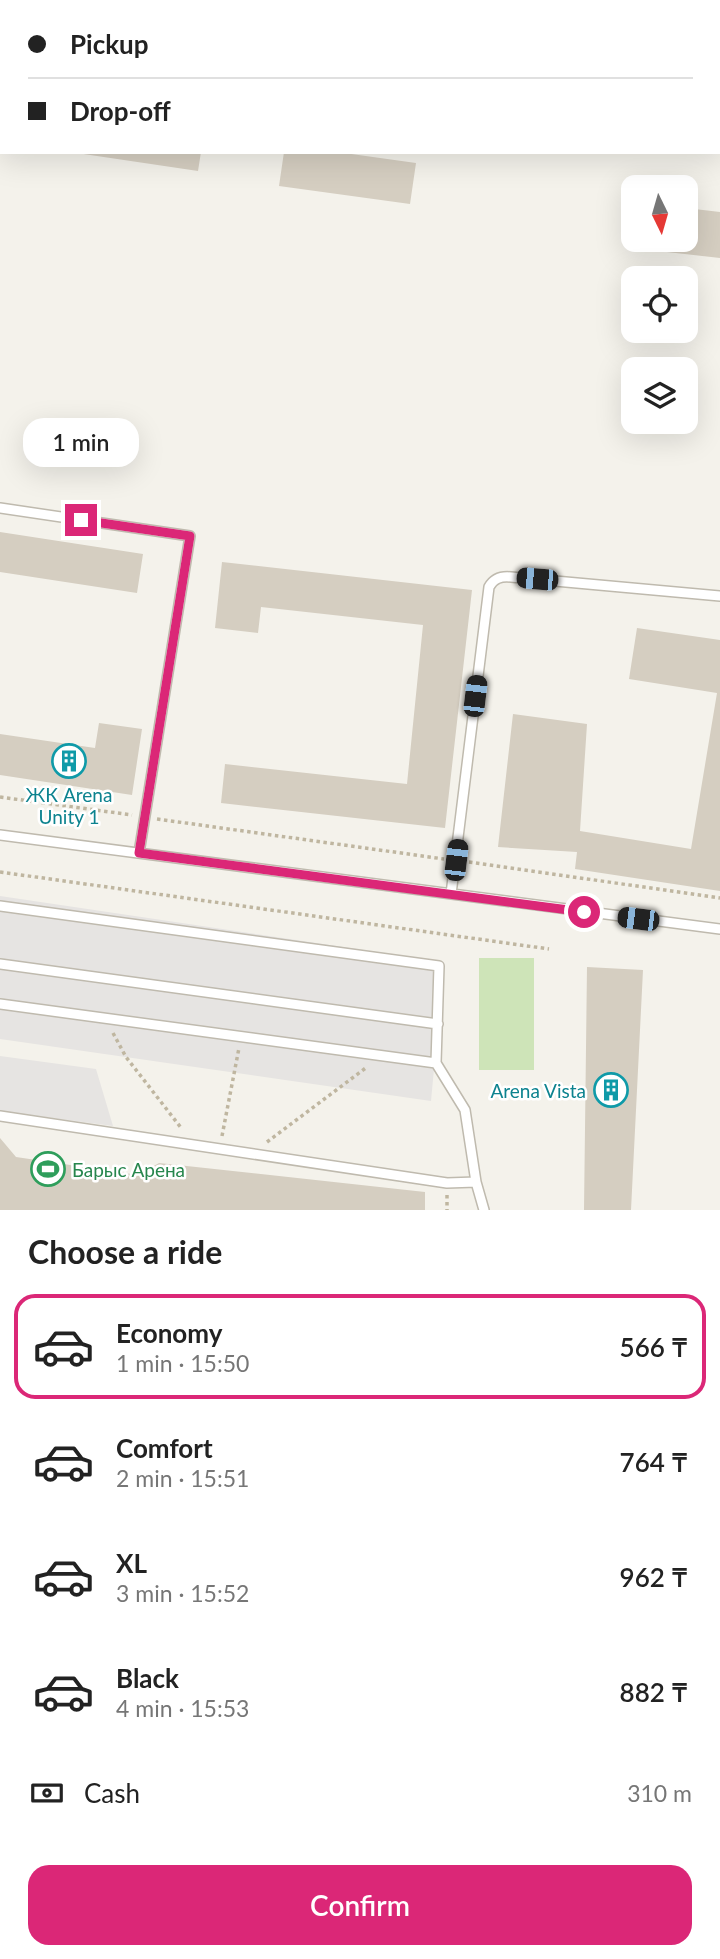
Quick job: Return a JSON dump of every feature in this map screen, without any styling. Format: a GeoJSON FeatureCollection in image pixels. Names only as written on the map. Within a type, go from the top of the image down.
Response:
{"type":"FeatureCollection","features":[{"type":"Feature","properties":{"kind":"lane"},"geometry":{"type":"LineString","coordinates":[[0,508],[190,536],[139,853]]}},
{"type":"Feature","properties":{"kind":"lane"},"geometry":{"type":"LineString","coordinates":[[451,894],[489,587],[492,581],[504,576],[720,596]]}},
{"type":"Feature","properties":{"kind":"lane"},"geometry":{"type":"LineString","coordinates":[[0,835],[720,929]]}},
{"type":"Feature","properties":{"kind":"lane"},"geometry":{"type":"LineString","coordinates":[[0,906],[439,966],[436,1063],[465,1110],[476,1182],[484,1210]]}},
{"type":"Feature","properties":{"kind":"lane"},"geometry":{"type":"LineString","coordinates":[[0,964],[438,1024]]}},
{"type":"Feature","properties":{"kind":"lane"},"geometry":{"type":"LineString","coordinates":[[0,1004],[436,1063]]}},
{"type":"Feature","properties":{"kind":"lane"},"geometry":{"type":"LineString","coordinates":[[0,1116],[447,1183],[476,1182]]}},
{"type":"Feature","properties":{"kind":"path"},"geometry":{"type":"LineString","coordinates":[[0,797],[720,898]]}},
{"type":"Feature","properties":{"kind":"path"},"geometry":{"type":"LineString","coordinates":[[0,872],[549,949]]}},
{"type":"Feature","properties":{"kind":"path"},"geometry":{"type":"LineString","coordinates":[[105,1018],[126,1057],[194,1145]]}},
{"type":"Feature","properties":{"kind":"path"},"geometry":{"type":"LineString","coordinates":[[220,1149],[241,1036]]}},
{"type":"Feature","properties":{"kind":"path"},"geometry":{"type":"LineString","coordinates":[[251,1153],[342,1088],[382,1055]]}},
{"type":"Feature","properties":{"kind":"green space"},"geometry":{"type":"Polygon","coordinates":[[[479,958],[534,958],[534,1070],[479,1070],[479,958]]]}},
{"type":"Feature","properties":{"kind":"shaded area"},"geometry":{"type":"Polygon","coordinates":[[[0,896],[444,962],[431,1101],[0,1039],[0,896]]]}},
{"type":"Feature","properties":{"kind":"shaded area"},"geometry":{"type":"Polygon","coordinates":[[[0,1056],[96,1069],[113,1126],[0,1111],[0,1056]]]}},
{"type":"Feature","properties":{"kind":"building"},"geometry":{"type":"Polygon","coordinates":[[[83,154],[201,154],[198,171],[83,154]]]}},
{"type":"Feature","properties":{"kind":"building"},"geometry":{"type":"Polygon","coordinates":[[[284,154],[351,154],[416,163],[410,204],[279,186],[284,154]]]}},
{"type":"Feature","properties":{"kind":"building"},"geometry":{"type":"Polygon","coordinates":[[[698,209],[720,212],[720,258],[667,252],[698,252],[698,209]]]}},
{"type":"Feature","properties":{"kind":"building"},"geometry":{"type":"Polygon","coordinates":[[[0,532],[143,554],[137,593],[0,572],[0,532]]]}},
{"type":"Feature","properties":{"kind":"building"},"geometry":{"type":"Polygon","coordinates":[[[222,562],[472,590],[445,828],[221,803],[225,764],[407,784],[423,625],[261,607],[258,633],[215,628],[222,562]]]}},
{"type":"Feature","properties":{"kind":"building"},"geometry":{"type":"Polygon","coordinates":[[[637,628],[720,640],[720,891],[575,869],[577,852],[498,847],[513,714],[587,724],[580,831],[691,849],[717,693],[629,679],[637,628]]]}},
{"type":"Feature","properties":{"kind":"building","name":"ЖК Arena Unity 1"},"geometry":{"type":"Polygon","coordinates":[[[99,723],[142,729],[132,795],[0,775],[0,734],[95,748],[99,723]]]}},
{"type":"Feature","properties":{"kind":"building","name":"Arena Vista"},"geometry":{"type":"Polygon","coordinates":[[[587,967],[643,970],[631,1210],[584,1210],[587,967]]]}},
{"type":"Feature","properties":{"kind":"building","name":"Барыс Арена"},"geometry":{"type":"Polygon","coordinates":[[[0,1138],[16,1157],[138,1175],[159,1163],[425,1192],[425,1210],[0,1210],[0,1138]]]}},
{"type":"Feature","properties":{"kind":"place","name":"ЖК Arena Unity 1"},"geometry":{"type":"Point","coordinates":[69,761]}},
{"type":"Feature","properties":{"kind":"place","name":"Arena Vista"},"geometry":{"type":"Point","coordinates":[611,1090]}},
{"type":"Feature","properties":{"kind":"place","name":"Барыс Арена"},"geometry":{"type":"Point","coordinates":[48,1169]}},
{"type":"Feature","properties":{"kind":"route"},"geometry":{"type":"LineString","coordinates":[[81,520],[190,536],[139,853],[584,912]]}}]}
